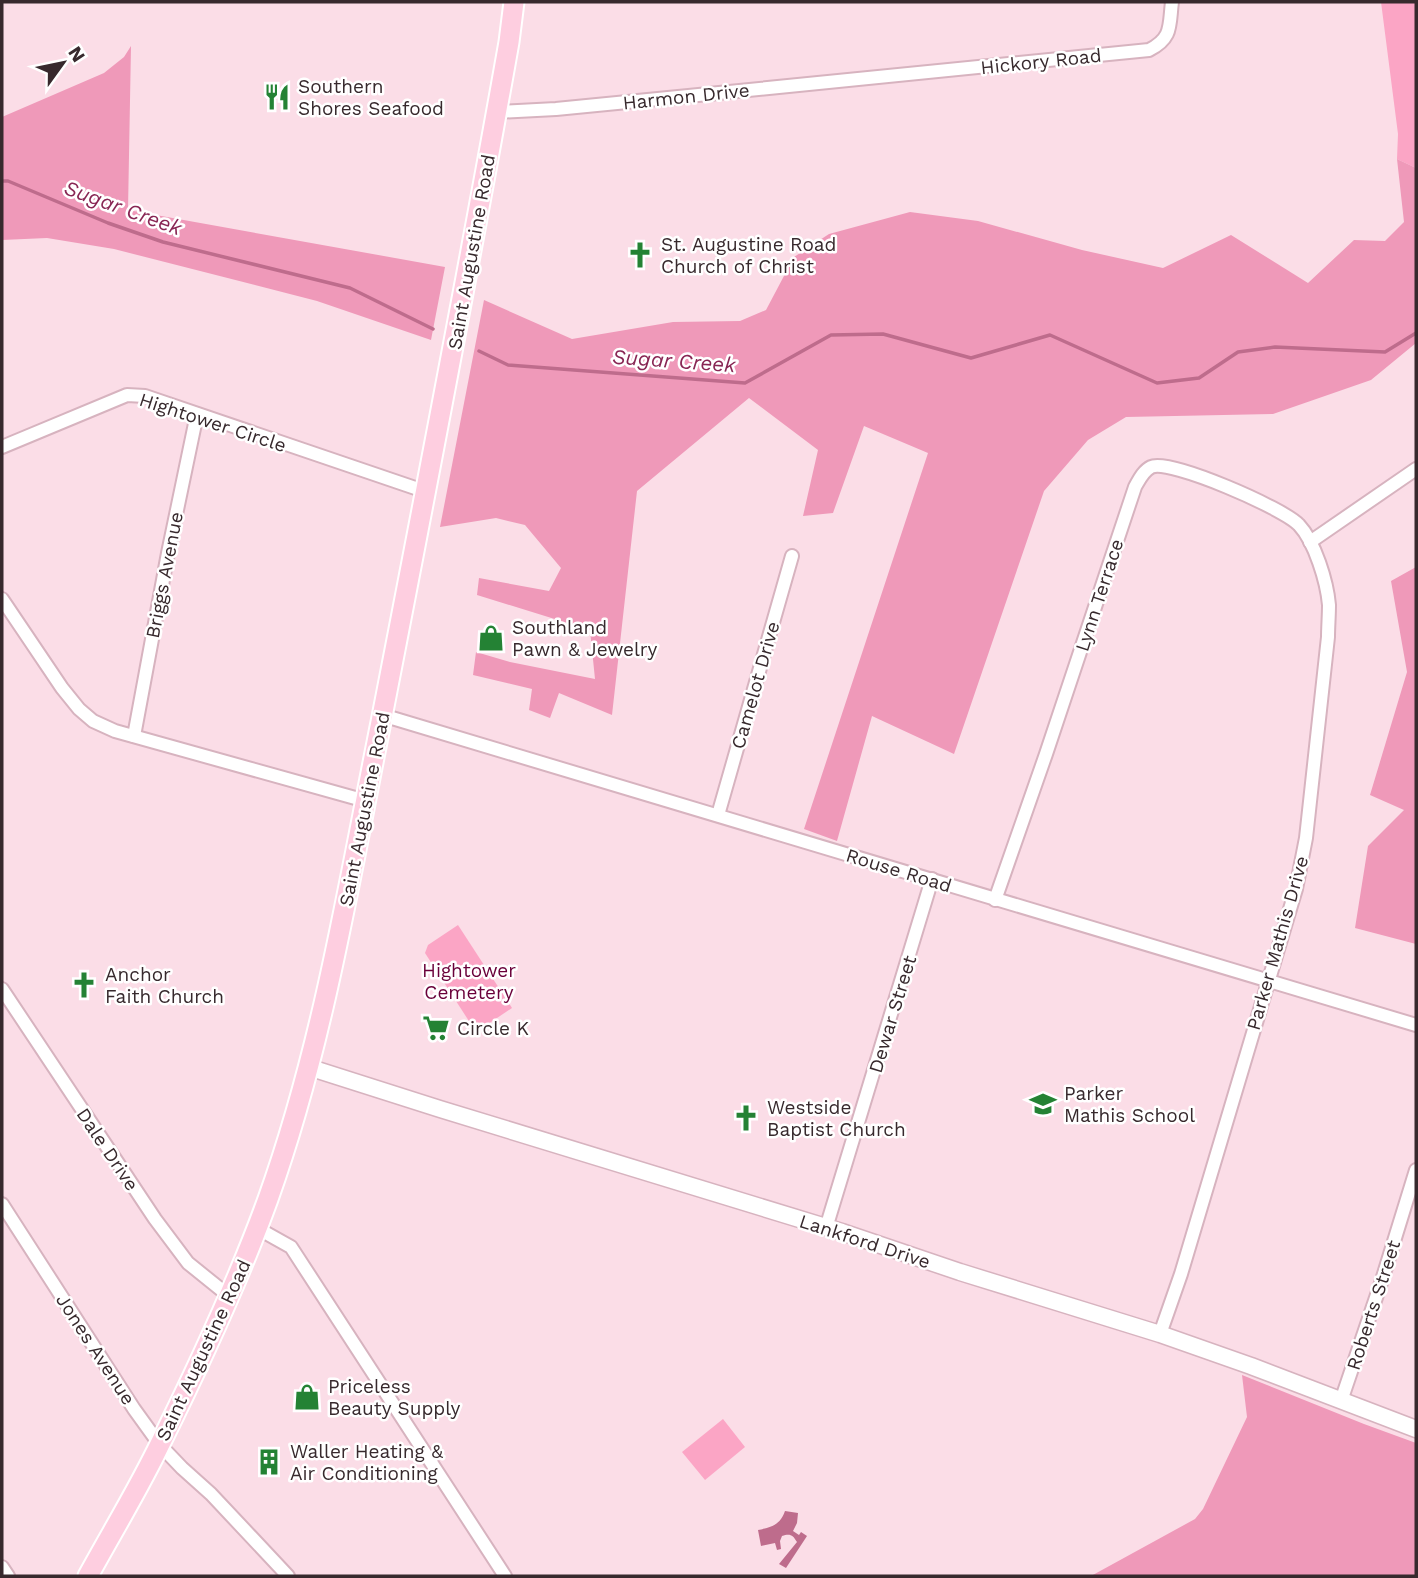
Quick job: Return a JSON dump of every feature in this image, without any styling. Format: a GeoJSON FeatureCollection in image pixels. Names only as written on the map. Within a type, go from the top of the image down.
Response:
{"type":"FeatureCollection","features":[{"type":"Feature","properties":{"kind":"main road","name":"Saint Augustine Road"},"geometry":{"type":"LineString","coordinates":[[88,1576],[160,1445],[229,1296],[257,1228],[308,1067],[327,993],[427,492],[514,2]]}},
{"type":"Feature","properties":{"kind":"main road","name":"Lankford Drive"},"geometry":{"type":"LineString","coordinates":[[308,1067],[1160,1334],[1416,1429]]}},
{"type":"Feature","properties":{"kind":"street","name":"Hickory Road"},"geometry":{"type":"LineString","coordinates":[[876,77],[1149,50],[1165,39],[1172,2]]}},
{"type":"Feature","properties":{"kind":"street","name":"Harmon Drive"},"geometry":{"type":"LineString","coordinates":[[496,112],[555,109],[876,77]]}},
{"type":"Feature","properties":{"kind":"street","name":"Hightower Circle"},"geometry":{"type":"LineString","coordinates":[[2,447],[127,395],[145,396],[427,492]]}},
{"type":"Feature","properties":{"kind":"street","name":"Briggs Avenue"},"geometry":{"type":"LineString","coordinates":[[134,736],[197,414]]}},
{"type":"Feature","properties":{"kind":"street","name":"Lynn Terrace"},"geometry":{"type":"LineString","coordinates":[[995,900],[1141,476],[1152,466],[1164,465],[1247,495],[1285,514],[1299,525],[1310,542]]}},
{"type":"Feature","properties":{"kind":"street"},"geometry":{"type":"LineString","coordinates":[[1310,542],[1416,469]]}},
{"type":"Feature","properties":{"kind":"street","name":"Parker Mathis Drive"},"geometry":{"type":"LineString","coordinates":[[1160,1334],[1181,1274],[1296,889],[1306,838],[1328,638],[1329,606],[1324,577],[1310,542]]}},
{"type":"Feature","properties":{"kind":"street","name":"Camelot Drive"},"geometry":{"type":"LineString","coordinates":[[718,815],[792,556]]}},
{"type":"Feature","properties":{"kind":"street"},"geometry":{"type":"LineString","coordinates":[[2,599],[62,688],[93,721],[134,736],[366,801]]}},
{"type":"Feature","properties":{"kind":"street","name":"Rouse Road"},"geometry":{"type":"LineString","coordinates":[[382,715],[1416,1025]]}},
{"type":"Feature","properties":{"kind":"street","name":"Dewar Street"},"geometry":{"type":"LineString","coordinates":[[826,1228],[932,879]]}},
{"type":"Feature","properties":{"kind":"street","name":"Dale Drive"},"geometry":{"type":"LineString","coordinates":[[2,989],[172,1241],[188,1262],[229,1296]]}},
{"type":"Feature","properties":{"kind":"street","name":"Roberts Street"},"geometry":{"type":"LineString","coordinates":[[1341,1401],[1416,1170]]}},
{"type":"Feature","properties":{"kind":"street","name":"Jones Avenue"},"geometry":{"type":"LineString","coordinates":[[2,1204],[160,1445],[211,1494],[288,1576]]}},
{"type":"Feature","properties":{"kind":"street"},"geometry":{"type":"LineString","coordinates":[[257,1228],[291,1247],[505,1576]]}},
{"type":"Feature","properties":{"kind":"street"},"geometry":{"type":"LineString","coordinates":[[2,1567],[8,1576]]}},
{"type":"Feature","properties":{"kind":"green space"},"geometry":{"type":"Polygon","coordinates":[[[1381,2],[1416,2],[1416,168],[1397,159],[1398,134],[1381,2]]]}},
{"type":"Feature","properties":{"kind":"green space","name":"Hightower Cemetery"},"geometry":{"type":"Polygon","coordinates":[[[458,925],[512,1008],[476,1032],[425,953],[428,945],[458,925]]]}},
{"type":"Feature","properties":{"kind":"green space"},"geometry":{"type":"Polygon","coordinates":[[[723,1419],[745,1447],[705,1480],[682,1452],[723,1419]]]}},
{"type":"Feature","properties":{"kind":"shaded area"},"geometry":{"type":"Polygon","coordinates":[[[131,46],[128,210],[445,267],[431,340],[317,301],[114,249],[47,238],[2,240],[2,117],[104,73],[124,57],[131,46]]]}},
{"type":"Feature","properties":{"kind":"shaded area"},"geometry":{"type":"Polygon","coordinates":[[[1397,159],[1416,168],[1416,343],[1371,380],[1273,414],[1126,417],[1088,440],[1044,491],[954,754],[872,716],[837,841],[804,829],[928,453],[864,426],[833,513],[803,516],[818,450],[749,398],[637,491],[612,715],[559,693],[550,718],[529,710],[532,689],[473,675],[476,652],[510,662],[595,679],[590,630],[477,595],[479,578],[549,591],[561,568],[525,525],[496,518],[440,527],[484,300],[572,339],[673,322],[740,321],[766,310],[794,257],[829,234],[910,212],[978,221],[1082,250],[1163,268],[1231,235],[1308,283],[1354,240],[1385,241],[1404,222],[1397,159]]]}},
{"type":"Feature","properties":{"kind":"shaded area"},"geometry":{"type":"Polygon","coordinates":[[[1416,567],[1416,944],[1355,928],[1368,846],[1404,810],[1370,795],[1407,672],[1391,581],[1416,567]]]}},
{"type":"Feature","properties":{"kind":"shaded area"},"geometry":{"type":"Polygon","coordinates":[[[1242,1375],[1416,1443],[1416,1576],[1091,1576],[1195,1519],[1203,1509],[1247,1417],[1242,1375]]]}},
{"type":"Feature","properties":{"kind":"shaded area"},"geometry":{"type":"Polygon","coordinates":[[[785,1511],[798,1513],[793,1531],[807,1536],[786,1568],[779,1564],[796,1540],[793,1536],[782,1536],[781,1549],[777,1550],[775,1543],[761,1546],[758,1530],[775,1525],[785,1511]]]}},
{"type":"Feature","properties":{"kind":"waterway","name":"Sugar Creek"},"geometry":{"type":"LineString","coordinates":[[2,181],[8,181],[108,223],[163,242],[350,288],[433,329]]}},
{"type":"Feature","properties":{"kind":"waterway","name":"Sugar Creek"},"geometry":{"type":"LineString","coordinates":[[479,351],[508,365],[745,383],[831,335],[883,334],[971,358],[1050,335],[1157,383],[1199,378],[1238,352],[1275,347],[1385,352],[1416,333]]}},
{"type":"Feature","properties":{"kind":"place","name":"Southern Shores Seafood"},"geometry":{"type":"Point","coordinates":[277,97]}},
{"type":"Feature","properties":{"kind":"place","name":"St. Augustine Road Church of Christ"},"geometry":{"type":"Point","coordinates":[640,255]}},
{"type":"Feature","properties":{"kind":"place","name":"Southland Pawn & Jewelry"},"geometry":{"type":"Point","coordinates":[491,638]}},
{"type":"Feature","properties":{"kind":"place","name":"Anchor Faith Church"},"geometry":{"type":"Point","coordinates":[84,985]}},
{"type":"Feature","properties":{"kind":"place","name":"Circle K"},"geometry":{"type":"Point","coordinates":[436,1028]}},
{"type":"Feature","properties":{"kind":"place","name":"Parker Mathis School"},"geometry":{"type":"Point","coordinates":[1043,1104]}},
{"type":"Feature","properties":{"kind":"place","name":"Westside Baptist Church"},"geometry":{"type":"Point","coordinates":[746,1118]}},
{"type":"Feature","properties":{"kind":"place","name":"Priceless Beauty Supply"},"geometry":{"type":"Point","coordinates":[307,1397]}},
{"type":"Feature","properties":{"kind":"place","name":"Waller Heating & Air Conditioning"},"geometry":{"type":"Point","coordinates":[269,1462]}}]}
